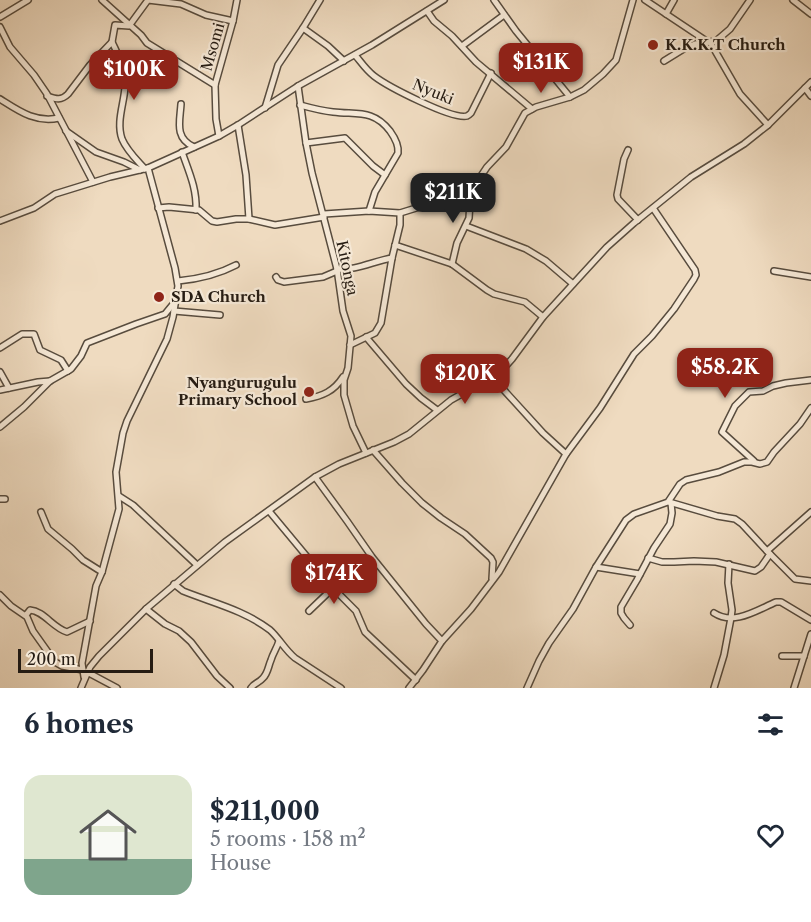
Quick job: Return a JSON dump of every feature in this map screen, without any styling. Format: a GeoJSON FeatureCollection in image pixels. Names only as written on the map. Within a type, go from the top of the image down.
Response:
{"type":"FeatureCollection","features":[{"type":"Feature","properties":{"kind":"street"},"geometry":{"type":"LineString","coordinates":[[0,17],[28,0]]}},
{"type":"Feature","properties":{"kind":"street"},"geometry":{"type":"LineString","coordinates":[[102,0],[147,43],[215,85]]}},
{"type":"Feature","properties":{"kind":"street"},"geometry":{"type":"LineString","coordinates":[[129,26],[148,0],[181,4],[206,15],[233,21]]}},
{"type":"Feature","properties":{"kind":"street","name":"Msomi"},"geometry":{"type":"LineString","coordinates":[[219,136],[215,85],[237,0]]}},
{"type":"Feature","properties":{"kind":"street"},"geometry":{"type":"LineString","coordinates":[[265,108],[278,65],[320,0]]}},
{"type":"Feature","properties":{"kind":"street"},"geometry":{"type":"LineString","coordinates":[[0,221],[34,208],[55,194],[145,169],[219,136],[298,86],[355,55],[444,0]]}},
{"type":"Feature","properties":{"kind":"street"},"geometry":{"type":"LineString","coordinates":[[494,0],[570,97]]}},
{"type":"Feature","properties":{"kind":"street"},"geometry":{"type":"LineString","coordinates":[[645,0],[709,42],[740,94],[768,125]]}},
{"type":"Feature","properties":{"kind":"street"},"geometry":{"type":"LineString","coordinates":[[666,14],[675,0]]}},
{"type":"Feature","properties":{"kind":"street"},"geometry":{"type":"LineString","coordinates":[[664,61],[695,44],[716,41],[727,32],[750,0]]}},
{"type":"Feature","properties":{"kind":"street"},"geometry":{"type":"LineString","coordinates":[[793,0],[811,14]]}},
{"type":"Feature","properties":{"kind":"street"},"geometry":{"type":"LineString","coordinates":[[158,208],[196,210],[214,222],[249,219],[275,225],[369,211],[400,213],[442,200],[471,186],[479,179],[506,147],[525,113],[570,97],[608,70],[616,60],[632,1]]}},
{"type":"Feature","properties":{"kind":"street"},"geometry":{"type":"LineString","coordinates":[[427,11],[434,21],[452,36],[476,62],[532,109]]}},
{"type":"Feature","properties":{"kind":"street"},"geometry":{"type":"LineString","coordinates":[[462,46],[504,15]]}},
{"type":"Feature","properties":{"kind":"street"},"geometry":{"type":"LineString","coordinates":[[85,674],[82,663],[96,586],[119,509],[116,472],[123,433],[127,420],[167,339],[178,282],[145,169],[131,153],[122,137],[120,121],[125,86],[112,42],[115,25],[129,26]]}},
{"type":"Feature","properties":{"kind":"street"},"geometry":{"type":"LineString","coordinates":[[0,27],[10,48],[34,75],[47,96],[93,182]]}},
{"type":"Feature","properties":{"kind":"street"},"geometry":{"type":"LineString","coordinates":[[303,28],[344,61]]}},
{"type":"Feature","properties":{"kind":"street"},"geometry":{"type":"LineString","coordinates":[[47,96],[64,98],[112,42]]}},
{"type":"Feature","properties":{"kind":"street","name":"Nyuki"},"geometry":{"type":"LineString","coordinates":[[355,55],[373,75],[387,85],[419,101],[457,115],[467,116],[471,113],[491,74]]}},
{"type":"Feature","properties":{"kind":"street"},"geometry":{"type":"LineString","coordinates":[[81,688],[85,674],[99,656],[146,609],[225,542],[315,477],[339,464],[409,434],[437,410],[492,377],[512,359],[543,316],[607,247],[691,177],[744,144],[768,125],[811,82]]}},
{"type":"Feature","properties":{"kind":"street","name":"Kitonga"},"geometry":{"type":"LineString","coordinates":[[298,86],[312,173],[337,270],[343,311],[351,336],[344,386],[348,410],[366,453]]}},
{"type":"Feature","properties":{"kind":"street"},"geometry":{"type":"LineString","coordinates":[[805,88],[811,96]]}},
{"type":"Feature","properties":{"kind":"street"},"geometry":{"type":"LineString","coordinates":[[0,99],[25,115],[46,120],[58,118]]}},
{"type":"Feature","properties":{"kind":"street"},"geometry":{"type":"LineString","coordinates":[[181,104],[179,128],[182,138],[194,147]]}},
{"type":"Feature","properties":{"kind":"street"},"geometry":{"type":"LineString","coordinates":[[300,105],[330,112],[369,115],[379,119],[391,133],[398,147],[397,155],[375,192],[369,211]]}},
{"type":"Feature","properties":{"kind":"street"},"geometry":{"type":"LineString","coordinates":[[238,125],[246,175],[249,219]]}},
{"type":"Feature","properties":{"kind":"street"},"geometry":{"type":"LineString","coordinates":[[65,130],[96,152],[145,169]]}},
{"type":"Feature","properties":{"kind":"street"},"geometry":{"type":"LineString","coordinates":[[306,143],[344,137],[385,175]]}},
{"type":"Feature","properties":{"kind":"street"},"geometry":{"type":"LineString","coordinates":[[628,150],[621,168],[617,195],[618,199],[638,220]]}},
{"type":"Feature","properties":{"kind":"street"},"geometry":{"type":"LineString","coordinates":[[182,152],[194,185],[196,210]]}},
{"type":"Feature","properties":{"kind":"street"},"geometry":{"type":"LineString","coordinates":[[452,264],[457,243],[470,212],[471,186]]}},
{"type":"Feature","properties":{"kind":"street"},"geometry":{"type":"LineString","coordinates":[[269,512],[333,588],[356,611],[365,632],[414,685],[442,641],[471,609],[503,565],[566,454],[600,408],[634,354],[674,309],[696,275],[692,265],[653,208]]}},
{"type":"Feature","properties":{"kind":"street"},"geometry":{"type":"LineString","coordinates":[[350,345],[375,333],[381,323],[400,225],[400,213]]}},
{"type":"Feature","properties":{"kind":"street"},"geometry":{"type":"LineString","coordinates":[[466,226],[526,249],[546,261],[573,284]]}},
{"type":"Feature","properties":{"kind":"street"},"geometry":{"type":"LineString","coordinates":[[396,245],[452,264],[487,290],[525,302],[543,316]]}},
{"type":"Feature","properties":{"kind":"street"},"geometry":{"type":"LineString","coordinates":[[276,277],[284,282],[323,277],[337,270],[392,258]]}},
{"type":"Feature","properties":{"kind":"street"},"geometry":{"type":"LineString","coordinates":[[178,282],[208,277],[236,264]]}},
{"type":"Feature","properties":{"kind":"street"},"geometry":{"type":"LineString","coordinates":[[774,271],[811,277]]}},
{"type":"Feature","properties":{"kind":"street"},"geometry":{"type":"LineString","coordinates":[[0,427],[50,381],[76,364],[87,343],[165,314],[176,300]]}},
{"type":"Feature","properties":{"kind":"street"},"geometry":{"type":"LineString","coordinates":[[174,311],[220,315]]}},
{"type":"Feature","properties":{"kind":"street"},"geometry":{"type":"LineString","coordinates":[[0,348],[22,334],[34,334],[40,350],[61,360],[68,370]]}},
{"type":"Feature","properties":{"kind":"street"},"geometry":{"type":"LineString","coordinates":[[366,337],[406,384],[421,399],[437,410]]}},
{"type":"Feature","properties":{"kind":"street"},"geometry":{"type":"LineString","coordinates":[[0,372],[9,388]]}},
{"type":"Feature","properties":{"kind":"street"},"geometry":{"type":"LineString","coordinates":[[306,399],[330,392],[340,383],[346,373]]}},
{"type":"Feature","properties":{"kind":"street"},"geometry":{"type":"LineString","coordinates":[[492,377],[543,433],[566,454]]}},
{"type":"Feature","properties":{"kind":"street"},"geometry":{"type":"LineString","coordinates":[[757,464],[722,432],[735,406],[749,392],[763,391],[786,383],[811,380]]}},
{"type":"Feature","properties":{"kind":"street"},"geometry":{"type":"LineString","coordinates":[[0,390],[50,381]]}},
{"type":"Feature","properties":{"kind":"street"},"geometry":{"type":"LineString","coordinates":[[630,625],[621,613],[621,607],[670,524],[672,513],[669,502],[680,484],[686,480],[719,472],[744,462],[763,464],[767,462],[811,408]]}},
{"type":"Feature","properties":{"kind":"street"},"geometry":{"type":"LineString","coordinates":[[374,450],[422,503],[465,534],[491,558],[493,562],[492,581]]}},
{"type":"Feature","properties":{"kind":"street"},"geometry":{"type":"LineString","coordinates":[[315,477],[372,556],[442,641]]}},
{"type":"Feature","properties":{"kind":"street"},"geometry":{"type":"LineString","coordinates":[[119,496],[133,505],[197,565]]}},
{"type":"Feature","properties":{"kind":"street"},"geometry":{"type":"LineString","coordinates":[[527,688],[549,643],[573,609],[623,525],[630,517],[669,502],[735,519],[795,579],[811,581]]}},
{"type":"Feature","properties":{"kind":"street"},"geometry":{"type":"LineString","coordinates":[[41,512],[48,529],[83,560],[102,572]]}},
{"type":"Feature","properties":{"kind":"street"},"geometry":{"type":"LineString","coordinates":[[648,558],[662,562],[694,561],[729,564],[755,571],[761,567],[769,553],[811,512]]}},
{"type":"Feature","properties":{"kind":"street"},"geometry":{"type":"LineString","coordinates":[[714,688],[724,655],[732,610],[728,582],[729,564]]}},
{"type":"Feature","properties":{"kind":"street"},"geometry":{"type":"LineString","coordinates":[[596,567],[640,574]]}},
{"type":"Feature","properties":{"kind":"street"},"geometry":{"type":"LineString","coordinates":[[174,585],[183,591],[248,616],[271,631],[295,658],[341,688]]}},
{"type":"Feature","properties":{"kind":"street"},"geometry":{"type":"LineString","coordinates":[[309,610],[333,588]]}},
{"type":"Feature","properties":{"kind":"street"},"geometry":{"type":"LineString","coordinates":[[0,595],[11,606],[26,615],[33,631],[55,662],[117,688]]}},
{"type":"Feature","properties":{"kind":"street"},"geometry":{"type":"LineString","coordinates":[[714,613],[731,618],[744,616],[781,602],[811,620]]}},
{"type":"Feature","properties":{"kind":"street"},"geometry":{"type":"LineString","coordinates":[[146,609],[185,636],[217,676],[230,688]]}},
{"type":"Feature","properties":{"kind":"street"},"geometry":{"type":"LineString","coordinates":[[26,615],[30,610],[36,611],[63,632],[90,621]]}},
{"type":"Feature","properties":{"kind":"street"},"geometry":{"type":"LineString","coordinates":[[794,688],[811,634]]}},
{"type":"Feature","properties":{"kind":"street"},"geometry":{"type":"LineString","coordinates":[[251,688],[267,672],[279,641]]}},
{"type":"Feature","properties":{"kind":"street"},"geometry":{"type":"LineString","coordinates":[[782,656],[804,656]]}},
{"type":"Feature","properties":{"kind":"place","name":"K.K.K.T Church"},"geometry":{"type":"Point","coordinates":[653,45]}},
{"type":"Feature","properties":{"kind":"place","name":"SDA Church"},"geometry":{"type":"Point","coordinates":[159,297]}},
{"type":"Feature","properties":{"kind":"place","name":"Nyangurugulu Primary School"},"geometry":{"type":"Point","coordinates":[309,392]}}]}
